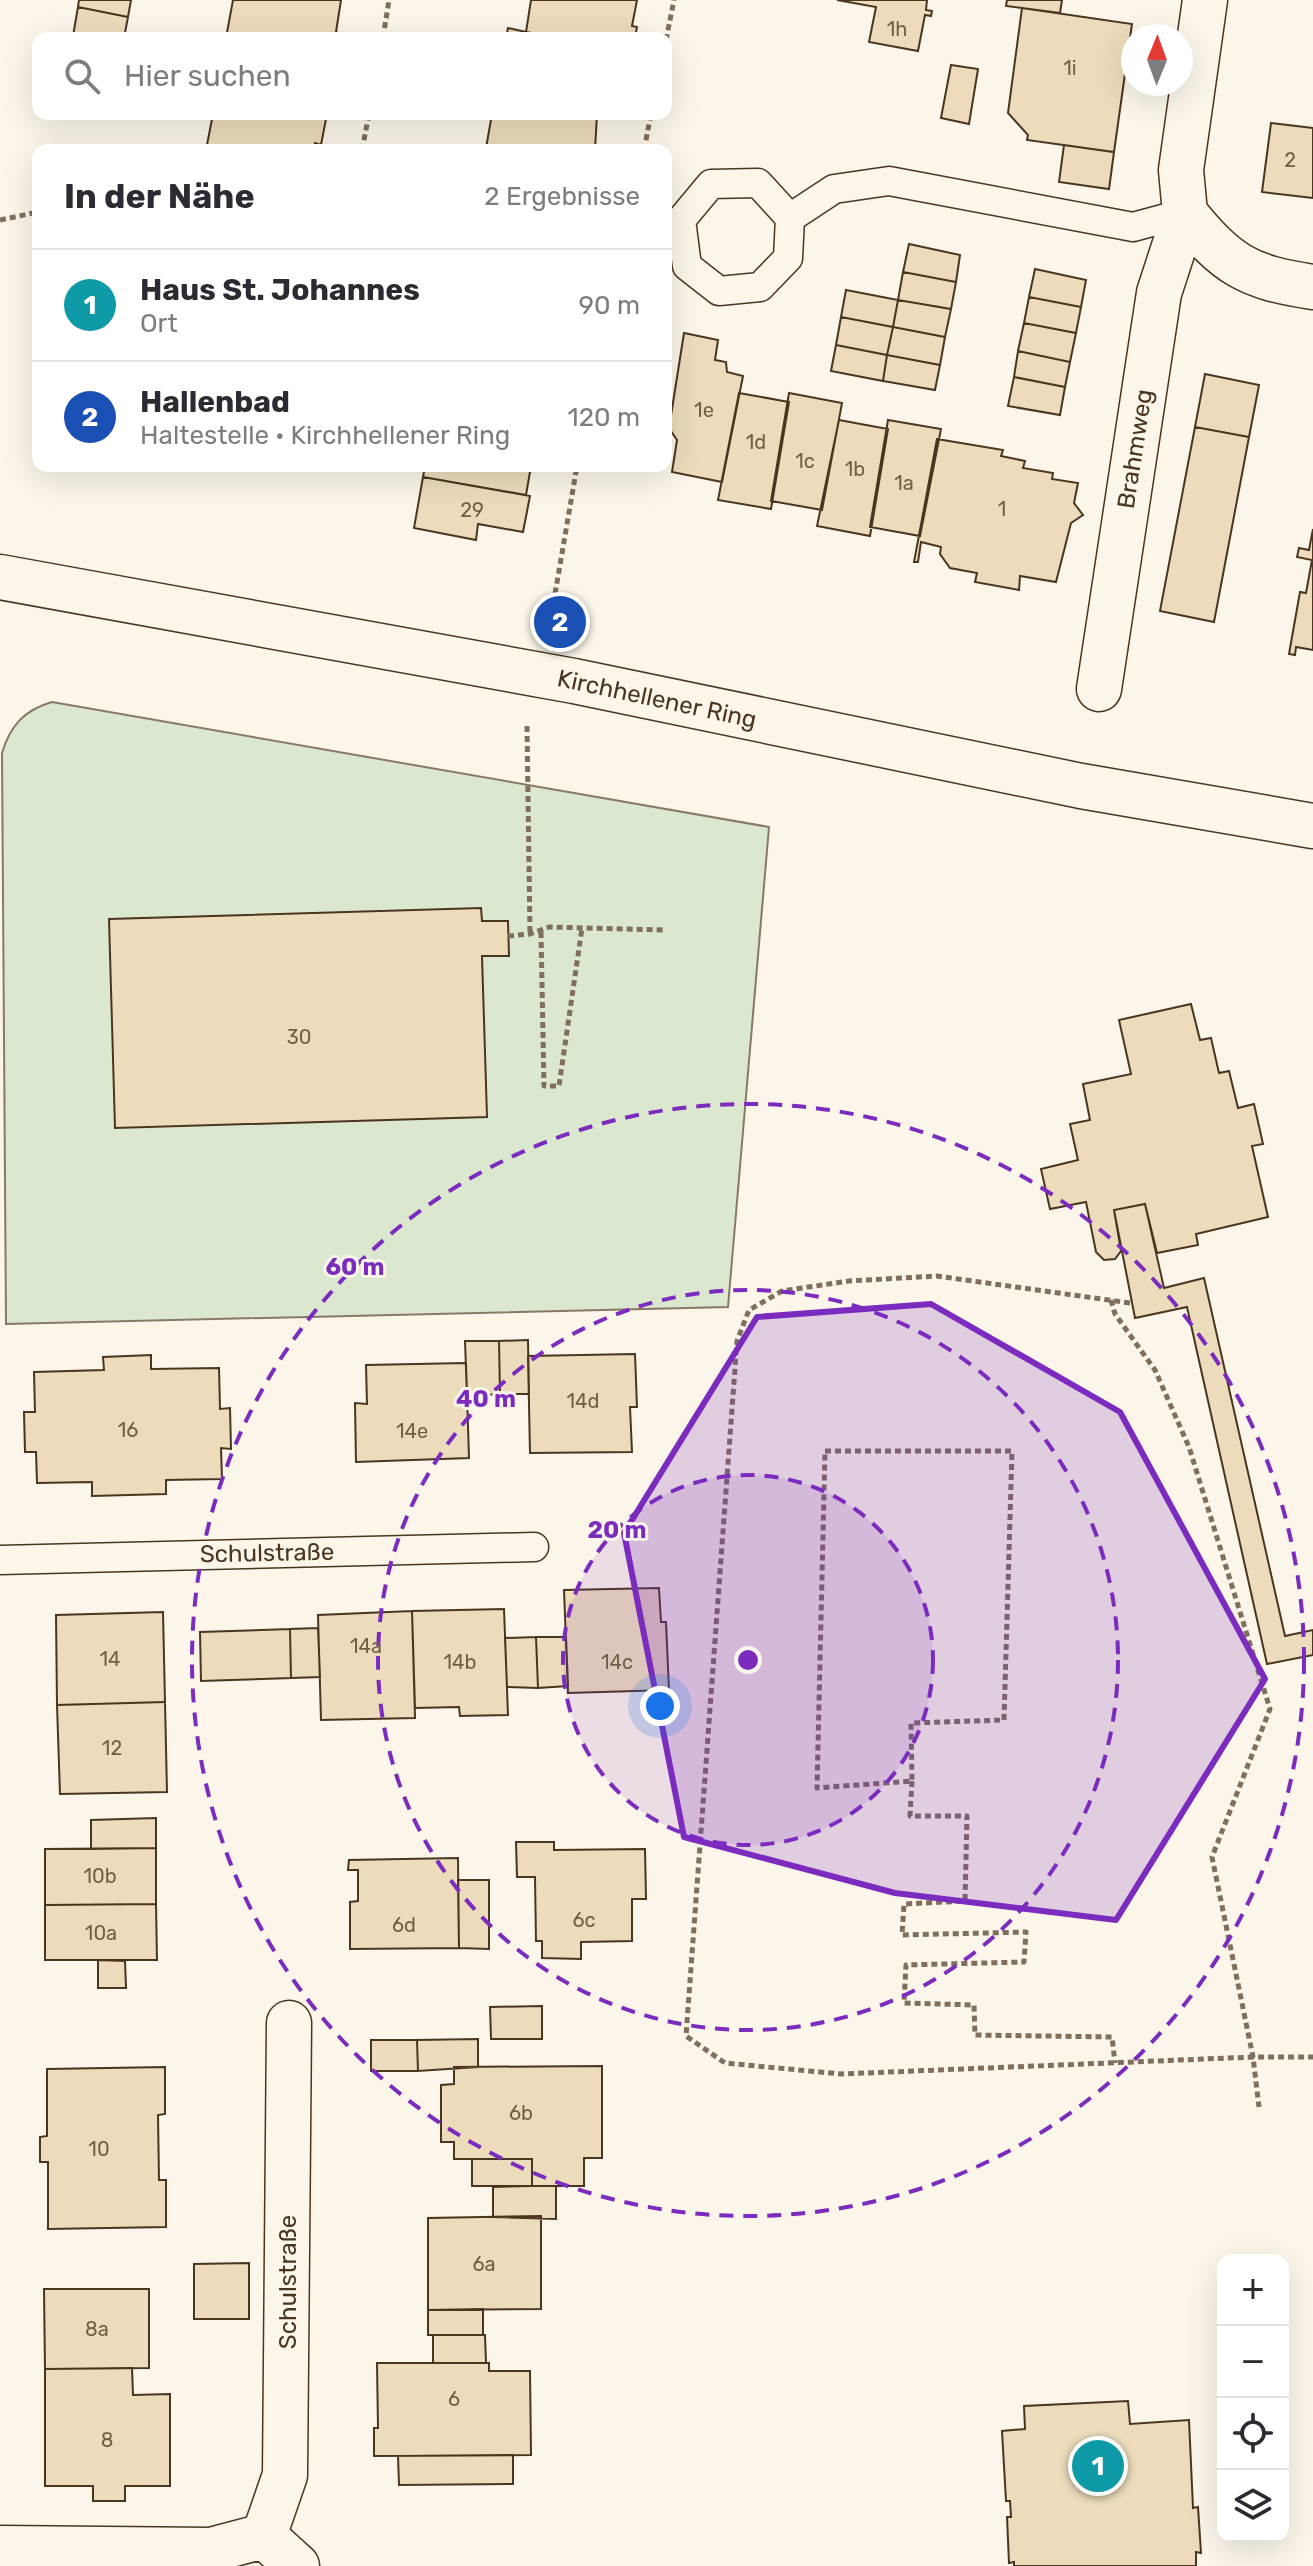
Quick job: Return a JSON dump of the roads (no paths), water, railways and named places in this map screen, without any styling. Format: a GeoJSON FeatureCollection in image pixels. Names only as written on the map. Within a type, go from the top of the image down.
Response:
{"type":"FeatureCollection","features":[{"type":"Feature","properties":{"kind":"street","name":"Brahmweg"},"geometry":{"type":"LineString","coordinates":[[1099,689],[1159,293],[1185,213],[1181,170],[1205,0]]}},
{"type":"Feature","properties":{"kind":"street"},"geometry":{"type":"LineString","coordinates":[[1185,213],[1231,263],[1273,281],[1313,287]]}},
{"type":"Feature","properties":{"kind":"street","name":"Kirchhellener Ring"},"geometry":{"type":"LineString","coordinates":[[0,577],[535,674],[1081,786],[1313,826]]}},
{"type":"Feature","properties":{"kind":"street","name":"Schulstraße"},"geometry":{"type":"LineString","coordinates":[[264,2536],[285,2475],[288,2427],[289,2023]]}},
{"type":"Feature","properties":{"kind":"street"},"geometry":{"type":"LineString","coordinates":[[0,2548],[211,2550],[264,2536],[297,2566]]}},
{"type":"Feature","properties":{"kind":"lane"},"geometry":{"type":"LineString","coordinates":[[790,218],[834,189],[889,181],[1133,227],[1185,213]]}},
{"type":"Feature","properties":{"kind":"lane","name":"Schulstraße"},"geometry":{"type":"LineString","coordinates":[[0,1560],[534,1547]]}},
{"type":"Feature","properties":{"kind":"place","name":"Hallenbad"},"geometry":{"type":"Point","coordinates":[560,622]}},
{"type":"Feature","properties":{"kind":"place","name":"Haus St. Johannes"},"geometry":{"type":"Point","coordinates":[1098,2466]}}]}
